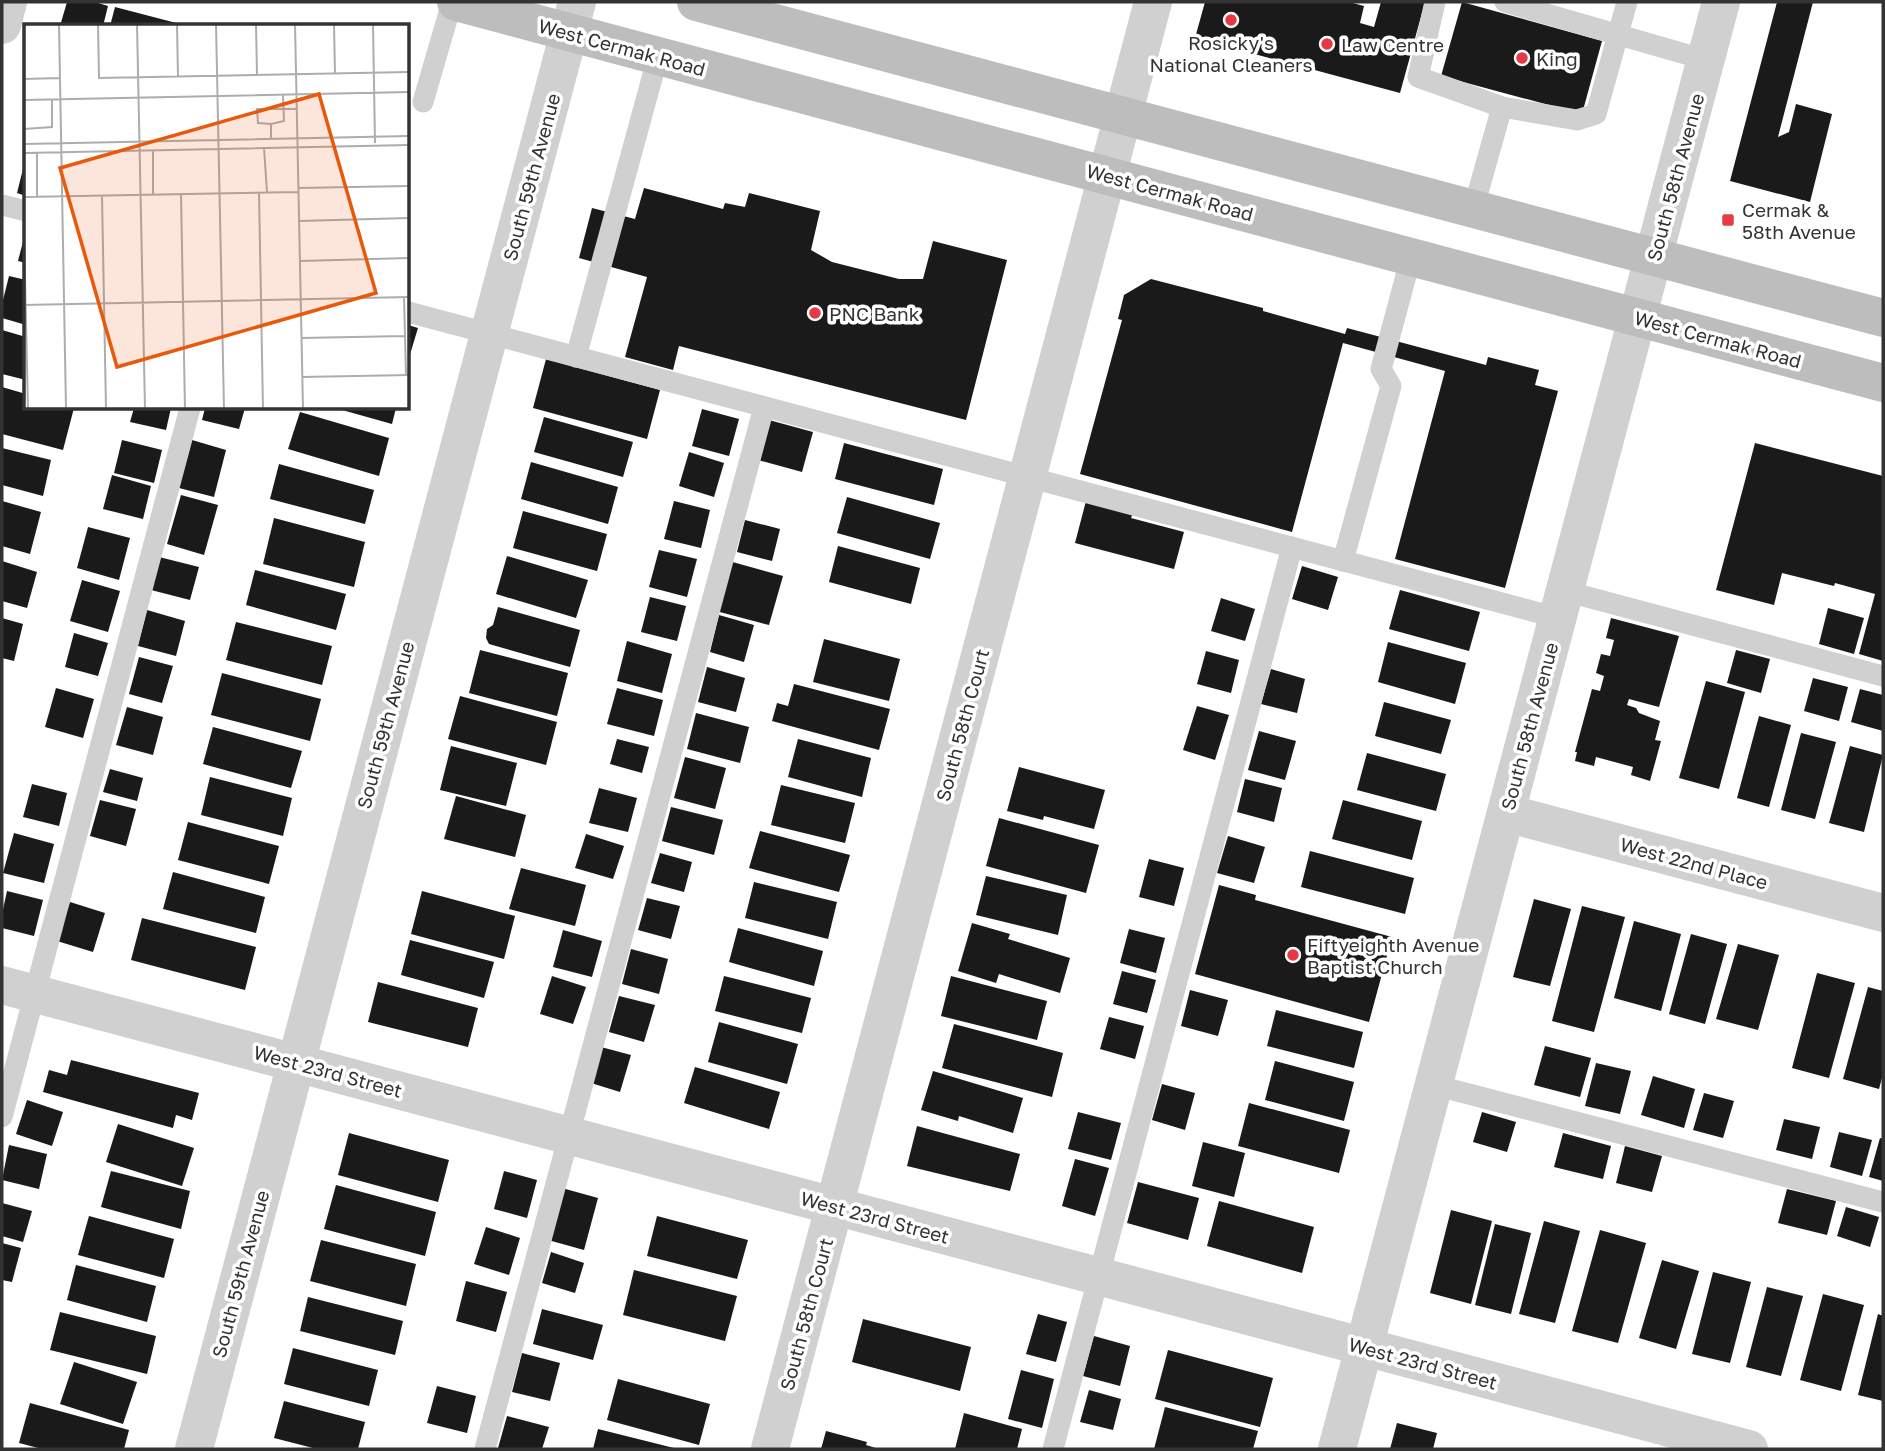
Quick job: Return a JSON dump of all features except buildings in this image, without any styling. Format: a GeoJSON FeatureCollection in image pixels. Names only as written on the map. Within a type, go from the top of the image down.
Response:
{"type":"FeatureCollection","features":[{"type":"Feature","properties":{"kind":"main road","name":"West Cermak Road"},"geometry":{"type":"LineString","coordinates":[[454,2],[573,17],[658,57],[1883,383]]}},
{"type":"Feature","properties":{"kind":"main road"},"geometry":{"type":"LineString","coordinates":[[696,2],[1883,318]]}},
{"type":"Feature","properties":{"kind":"street"},"geometry":{"type":"LineString","coordinates":[[2,25],[8,2]]}},
{"type":"Feature","properties":{"kind":"street","name":"South 58th Court"},"geometry":{"type":"LineString","coordinates":[[770,1449],[1153,2]]}},
{"type":"Feature","properties":{"kind":"street","name":"South 58th Avenue"},"geometry":{"type":"LineString","coordinates":[[1337,1449],[1721,2]]}},
{"type":"Feature","properties":{"kind":"street","name":"South 59th Avenue"},"geometry":{"type":"LineString","coordinates":[[194,1449],[573,17]]}},
{"type":"Feature","properties":{"kind":"street","name":"West 22nd Place"},"geometry":{"type":"LineString","coordinates":[[1506,813],[1883,913]]}},
{"type":"Feature","properties":{"kind":"street","name":"West 23rd Street"},"geometry":{"type":"LineString","coordinates":[[18,989],[1749,1449]]}},
{"type":"Feature","properties":{"kind":"lane"},"geometry":{"type":"LineString","coordinates":[[424,102],[454,2]]}},
{"type":"Feature","properties":{"kind":"lane"},"geometry":{"type":"LineString","coordinates":[[1435,2],[1418,77],[1502,107],[1577,120],[1596,114],[1627,2]]}},
{"type":"Feature","properties":{"kind":"lane"},"geometry":{"type":"LineString","coordinates":[[1505,2],[1706,60]]}},
{"type":"Feature","properties":{"kind":"lane"},"geometry":{"type":"LineString","coordinates":[[576,357],[658,57]]}},
{"type":"Feature","properties":{"kind":"lane"},"geometry":{"type":"LineString","coordinates":[[1473,210],[1502,107]]}},
{"type":"Feature","properties":{"kind":"lane"},"geometry":{"type":"LineString","coordinates":[[2,205],[24,210]]}},
{"type":"Feature","properties":{"kind":"lane"},"geometry":{"type":"LineString","coordinates":[[1343,561],[1391,386],[1381,369],[1411,257]]}},
{"type":"Feature","properties":{"kind":"lane"},"geometry":{"type":"LineString","coordinates":[[410,313],[1343,561],[1561,604],[1883,676]]}},
{"type":"Feature","properties":{"kind":"lane"},"geometry":{"type":"LineString","coordinates":[[485,1449],[764,407]]}},
{"type":"Feature","properties":{"kind":"lane"},"geometry":{"type":"LineString","coordinates":[[2,1116],[18,989],[189,410]]}},
{"type":"Feature","properties":{"kind":"lane"},"geometry":{"type":"LineString","coordinates":[[1053,1449],[1292,547]]}},
{"type":"Feature","properties":{"kind":"lane"},"geometry":{"type":"LineString","coordinates":[[1434,1085],[1883,1202]]}},
{"type":"Feature","properties":{"kind":"place","name":"Rosicky's National Cleaners"},"geometry":{"type":"Point","coordinates":[1231,20]}},
{"type":"Feature","properties":{"kind":"place","name":"Law Centre"},"geometry":{"type":"Point","coordinates":[1327,44]}},
{"type":"Feature","properties":{"kind":"place","name":"King"},"geometry":{"type":"Point","coordinates":[1522,58]}},
{"type":"Feature","properties":{"kind":"place","name":"Cermak & 58th Avenue"},"geometry":{"type":"Point","coordinates":[1728,220]}},
{"type":"Feature","properties":{"kind":"place","name":"PNC Bank"},"geometry":{"type":"Point","coordinates":[815,313]}},
{"type":"Feature","properties":{"kind":"place","name":"Fiftyeighth Avenue Baptist Church"},"geometry":{"type":"Point","coordinates":[1293,955]}}]}
